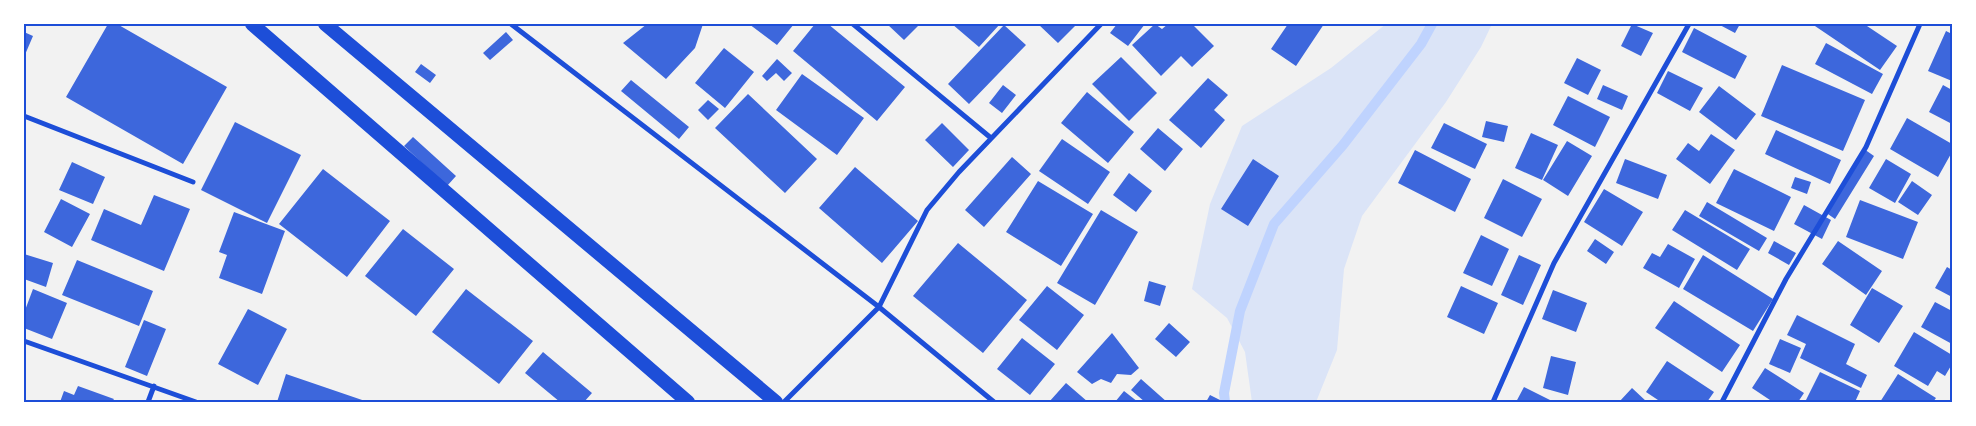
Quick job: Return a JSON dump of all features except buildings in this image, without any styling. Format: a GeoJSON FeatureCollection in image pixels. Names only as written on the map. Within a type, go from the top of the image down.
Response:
{"type":"FeatureCollection","features":[{"type":"Feature","properties":{"kind":"highway"},"geometry":{"type":"LineString","coordinates":[[252,24],[688,402]]}},
{"type":"Feature","properties":{"kind":"highway"},"geometry":{"type":"LineString","coordinates":[[325,24],[776,402]]}},
{"type":"Feature","properties":{"kind":"street"},"geometry":{"type":"LineString","coordinates":[[511,24],[879,308],[994,402]]}},
{"type":"Feature","properties":{"kind":"street"},"geometry":{"type":"LineString","coordinates":[[853,24],[990,138]]}},
{"type":"Feature","properties":{"kind":"street"},"geometry":{"type":"LineString","coordinates":[[784,402],[879,308],[927,210],[990,138],[1101,24]]}},
{"type":"Feature","properties":{"kind":"street"},"geometry":{"type":"LineString","coordinates":[[1493,402],[1554,263],[1689,24]]}},
{"type":"Feature","properties":{"kind":"street"},"geometry":{"type":"LineString","coordinates":[[1722,402],[1786,279],[1866,147],[1920,24]]}},
{"type":"Feature","properties":{"kind":"street"},"geometry":{"type":"LineString","coordinates":[[24,116],[193,182]]}},
{"type":"Feature","properties":{"kind":"street"},"geometry":{"type":"LineString","coordinates":[[24,341],[196,402]]}},
{"type":"Feature","properties":{"kind":"street"},"geometry":{"type":"LineString","coordinates":[[148,402],[154,386]]}},
{"type":"Feature","properties":{"kind":"shaded area"},"geometry":{"type":"Polygon","coordinates":[[[1386,24],[1492,24],[1481,47],[1446,102],[1362,216],[1344,269],[1337,350],[1316,402],[1252,402],[1245,352],[1227,318],[1192,289],[1210,204],[1242,126],[1331,68],[1386,24]]]}},
{"type":"Feature","properties":{"kind":"waterway"},"geometry":{"type":"LineString","coordinates":[[1225,402],[1224,393],[1240,311],[1274,224],[1343,145],[1421,44],[1432,24]]}}]}
